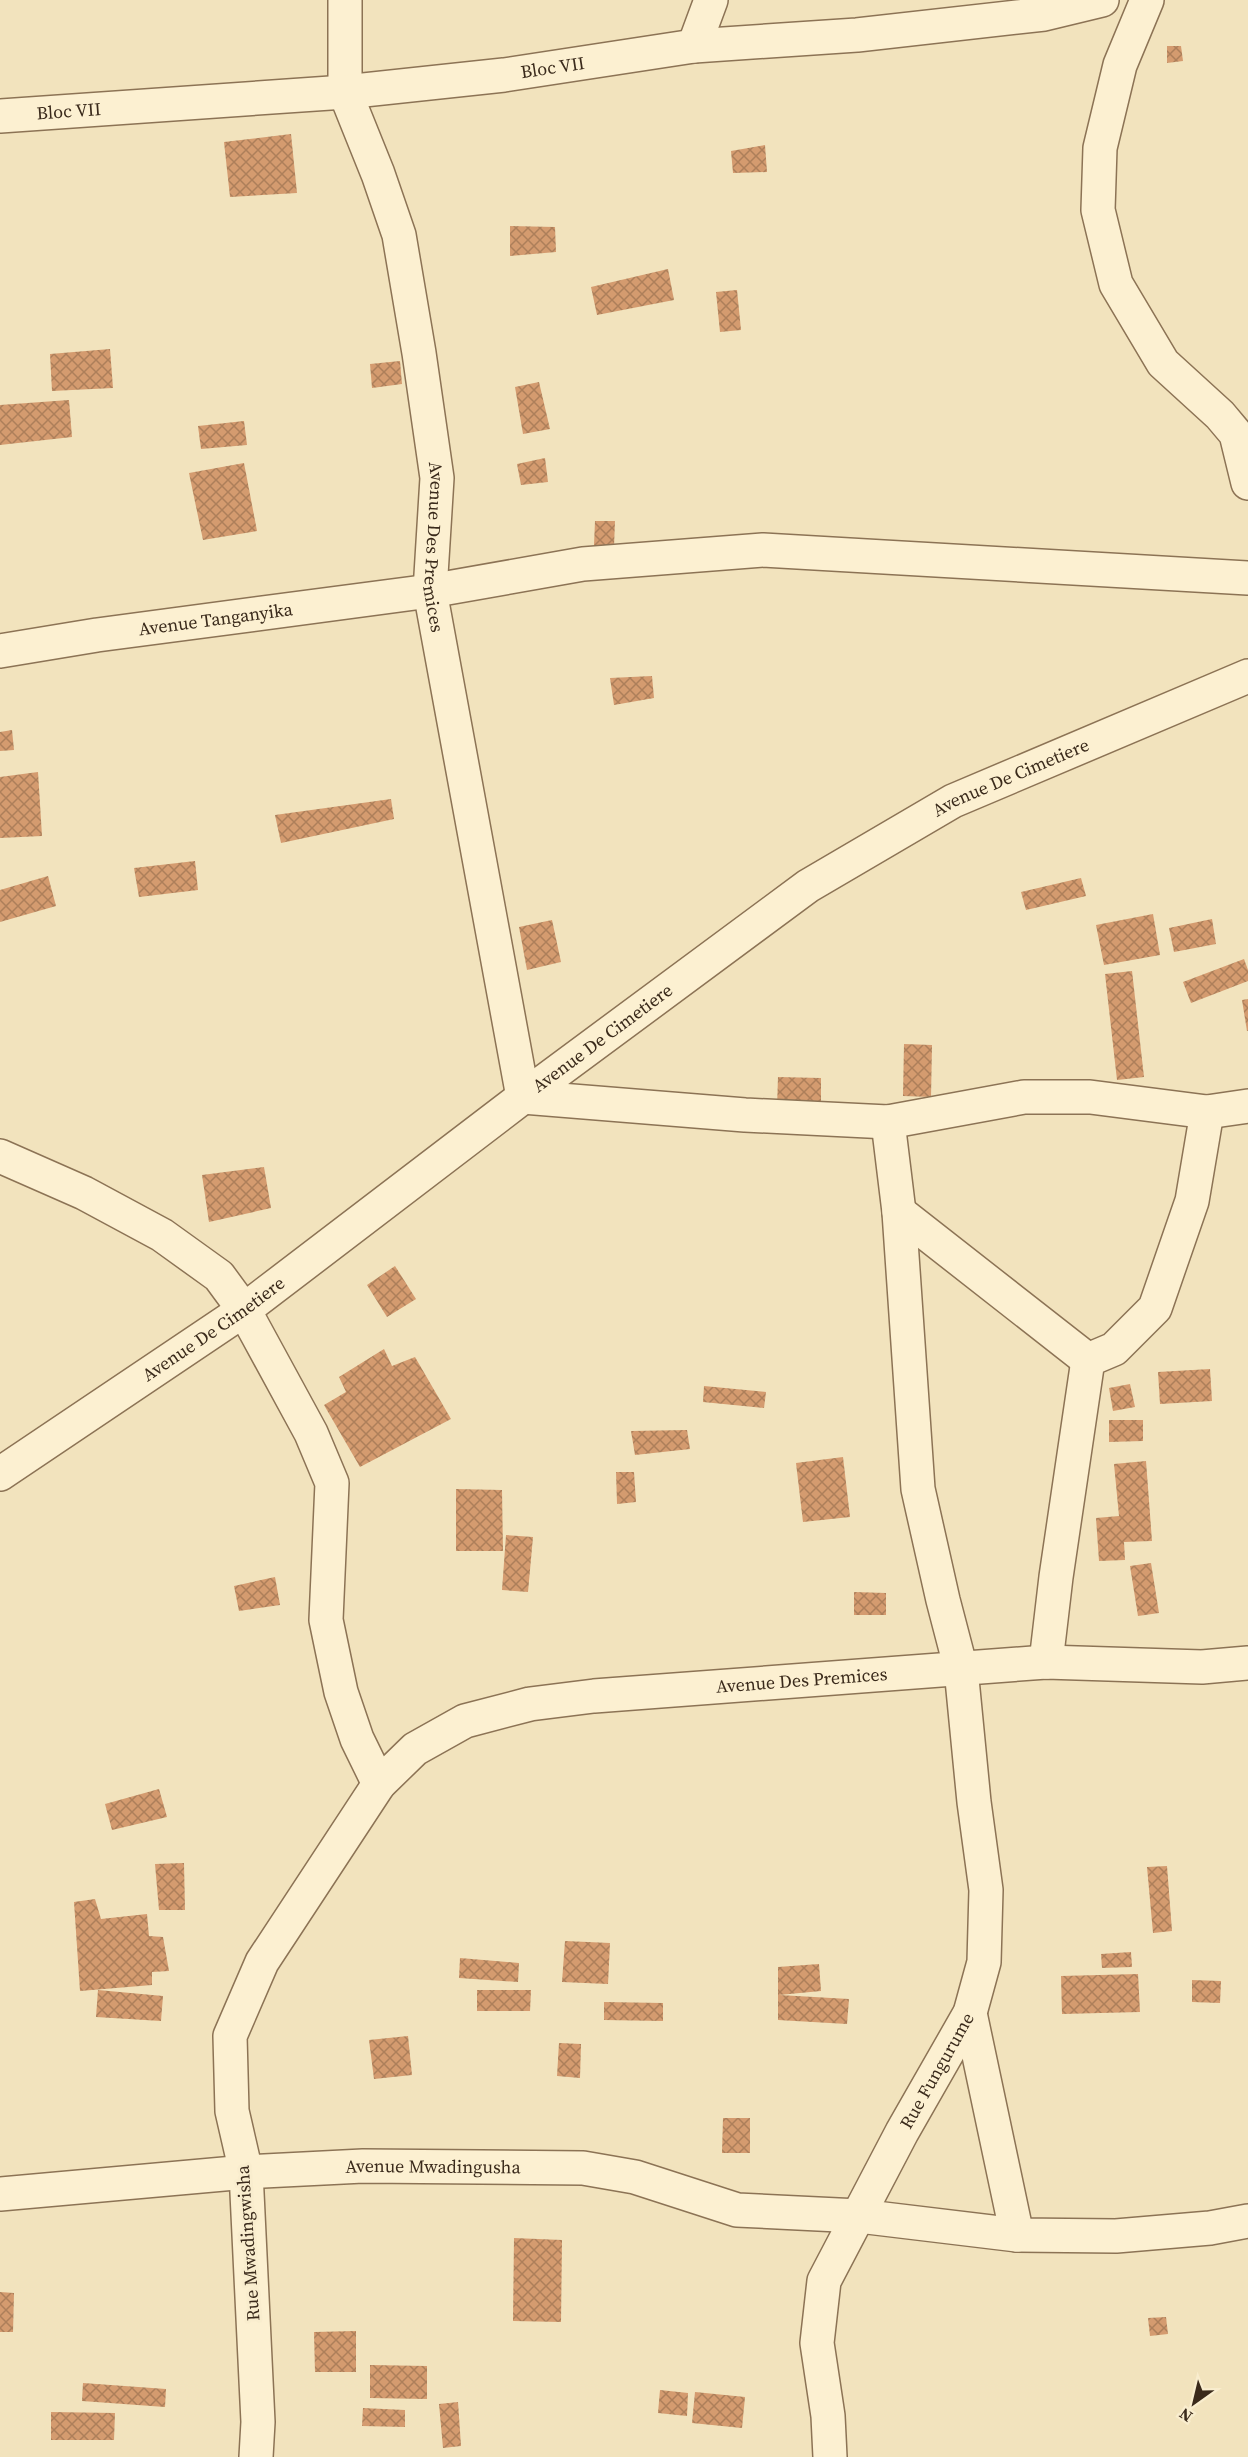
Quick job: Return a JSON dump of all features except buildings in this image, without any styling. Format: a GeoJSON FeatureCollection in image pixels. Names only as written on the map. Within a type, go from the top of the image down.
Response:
{"type":"FeatureCollection","features":[{"type":"Feature","properties":{"kind":"street","name":"Avenue Des Premices"},"geometry":{"type":"LineString","coordinates":[[345,0],[345,92],[378,174],[399,235],[415,329],[437,478],[430,591],[524,1097]]}},
{"type":"Feature","properties":{"kind":"street"},"geometry":{"type":"LineString","coordinates":[[694,46],[711,0]]}},
{"type":"Feature","properties":{"kind":"street","name":"Bloc VII"},"geometry":{"type":"LineString","coordinates":[[0,116],[345,92],[504,75],[694,46],[857,35],[1013,18],[1044,14],[1102,0]]}},
{"type":"Feature","properties":{"kind":"street"},"geometry":{"type":"LineString","coordinates":[[1147,0],[1120,65],[1100,148],[1098,210],[1116,284],[1163,363],[1220,415],[1236,434],[1248,483]]}},
{"type":"Feature","properties":{"kind":"street","name":"Avenue Tanganyika"},"geometry":{"type":"LineString","coordinates":[[0,651],[98,635],[430,591],[583,564],[763,550],[1248,578]]}},
{"type":"Feature","properties":{"kind":"street","name":"Avenue De Cimetiere"},"geometry":{"type":"LineString","coordinates":[[0,1474],[244,1310],[524,1097],[808,886],[953,801],[1248,676]]}},
{"type":"Feature","properties":{"kind":"street"},"geometry":{"type":"LineString","coordinates":[[524,1097],[745,1115],[888,1122],[1024,1096],[1090,1097],[1208,1112],[1248,1106]]}},
{"type":"Feature","properties":{"kind":"street"},"geometry":{"type":"LineString","coordinates":[[1088,1360],[1114,1348],[1155,1308],[1192,1201],[1208,1112]]}},
{"type":"Feature","properties":{"kind":"street","name":"Rue Fungurume"},"geometry":{"type":"LineString","coordinates":[[830,2457],[828,2416],[817,2343],[823,2286],[902,2132],[970,2013],[984,1962],[986,1890],[974,1802],[962,1669],[918,1489],[898,1212],[888,1122]]}},
{"type":"Feature","properties":{"kind":"street"},"geometry":{"type":"LineString","coordinates":[[0,1156],[84,1193],[162,1235],[219,1276],[244,1310],[311,1433],[333,1483],[326,1620],[341,1692],[357,1739],[379,1784]]}},
{"type":"Feature","properties":{"kind":"street"},"geometry":{"type":"LineString","coordinates":[[898,1212],[1088,1360]]}},
{"type":"Feature","properties":{"kind":"street"},"geometry":{"type":"LineString","coordinates":[[1046,1662],[1056,1577],[1088,1360]]}},
{"type":"Feature","properties":{"kind":"street","name":"Avenue Des Premices"},"geometry":{"type":"LineString","coordinates":[[379,1784],[415,1749],[465,1721],[530,1704],[594,1696],[1046,1662],[1202,1667],[1248,1663]]}},
{"type":"Feature","properties":{"kind":"street","name":"Rue Mwadingwisha"},"geometry":{"type":"LineString","coordinates":[[256,2457],[258,2422],[246,2172],[232,2111],[230,2036],[262,1962],[379,1784]]}},
{"type":"Feature","properties":{"kind":"street"},"geometry":{"type":"LineString","coordinates":[[970,2013],[1017,2235]]}},
{"type":"Feature","properties":{"kind":"street","name":"Avenue Mwadingusha"},"geometry":{"type":"LineString","coordinates":[[0,2194],[246,2172],[363,2166],[583,2168],[635,2177],[737,2210],[859,2216],[1017,2235],[1116,2236],[1210,2228],[1248,2221]]}}]}
